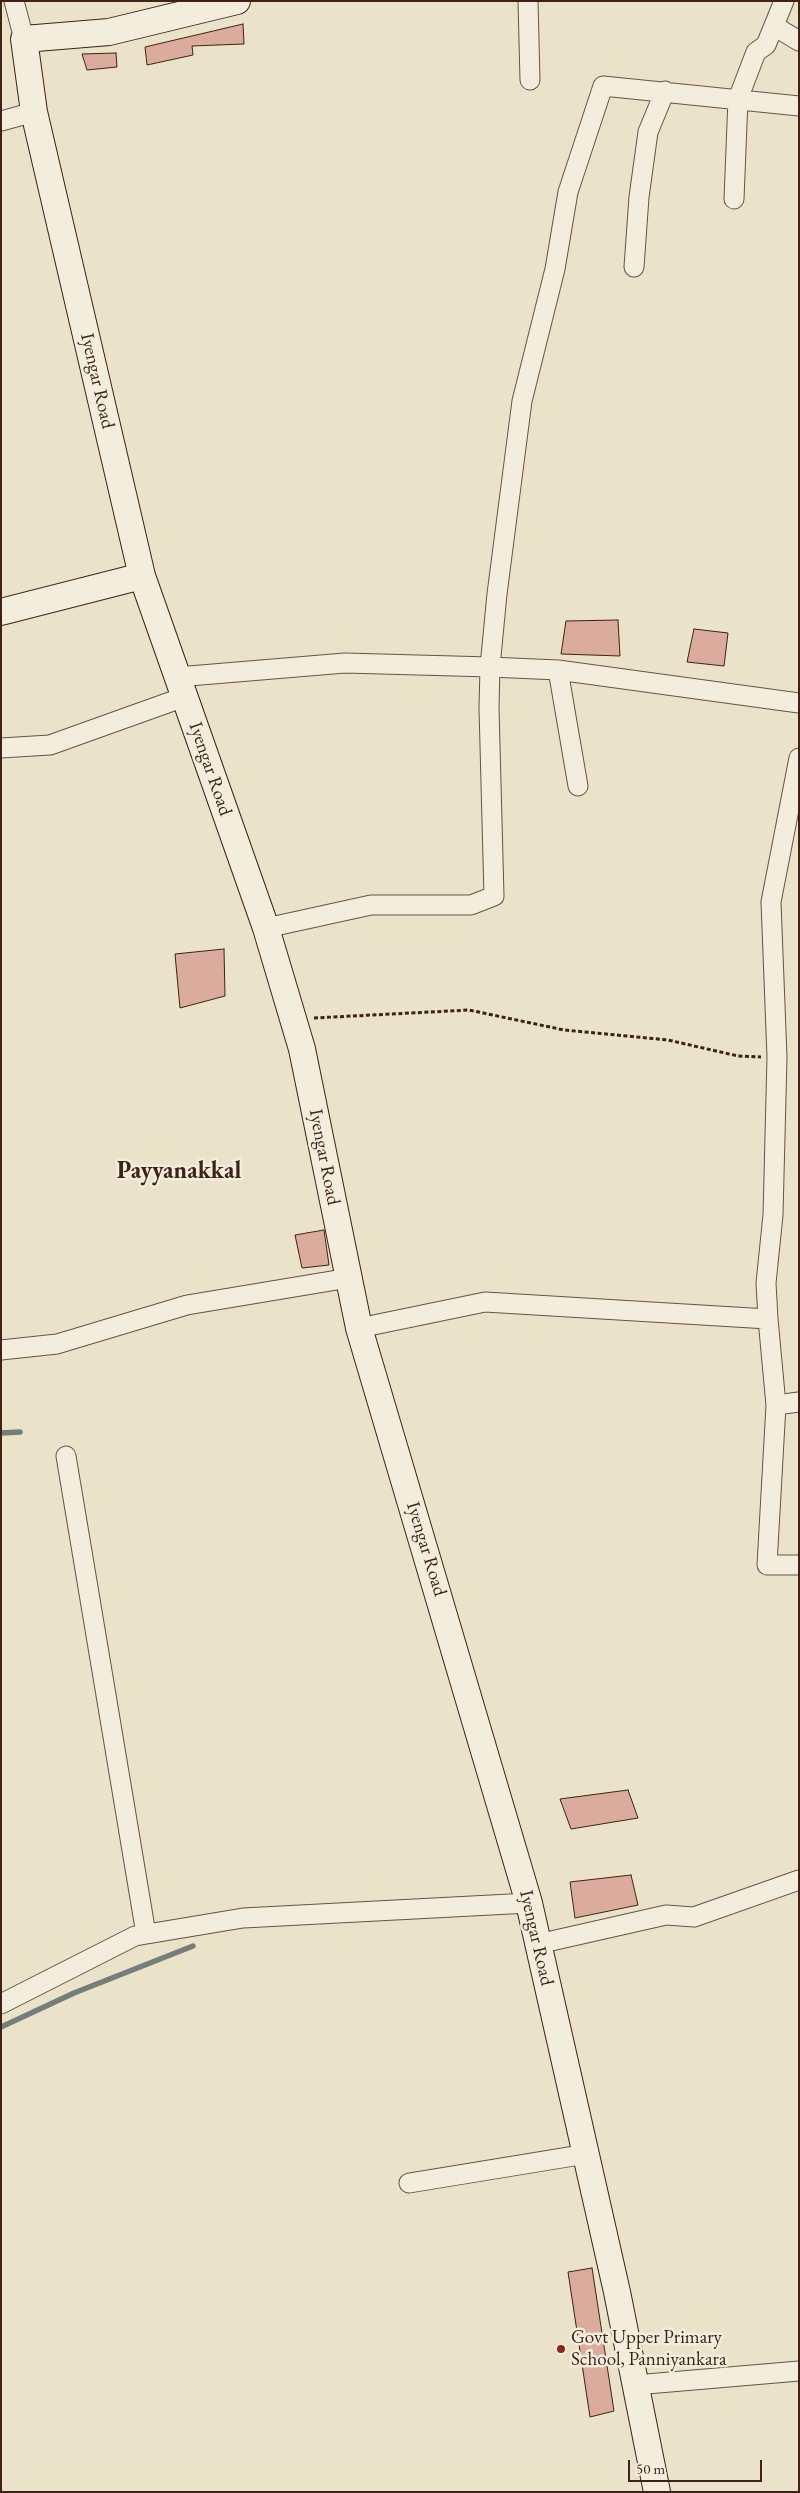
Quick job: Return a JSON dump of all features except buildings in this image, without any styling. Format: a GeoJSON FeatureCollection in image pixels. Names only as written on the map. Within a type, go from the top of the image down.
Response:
{"type":"FeatureCollection","features":[{"type":"Feature","properties":{"kind":"main road"},"geometry":{"type":"LineString","coordinates":[[24,39],[109,32],[237,1]]}},
{"type":"Feature","properties":{"kind":"main road","name":"Iyengar Road"},"geometry":{"type":"LineString","coordinates":[[24,39],[34,112],[142,576],[266,928],[302,1049],[359,1328],[529,1903],[586,2154],[657,2492]]}},
{"type":"Feature","properties":{"kind":"main road"},"geometry":{"type":"LineString","coordinates":[[1,612],[142,576]]}},
{"type":"Feature","properties":{"kind":"street"},"geometry":{"type":"LineString","coordinates":[[14,1],[24,39]]}},
{"type":"Feature","properties":{"kind":"street"},"geometry":{"type":"LineString","coordinates":[[528,1],[530,80]]}},
{"type":"Feature","properties":{"kind":"street"},"geometry":{"type":"LineString","coordinates":[[734,199],[738,99],[756,52],[766,45],[784,1]]}},
{"type":"Feature","properties":{"kind":"street"},"geometry":{"type":"LineString","coordinates":[[774,26],[799,42]]}},
{"type":"Feature","properties":{"kind":"street"},"geometry":{"type":"LineString","coordinates":[[266,928],[372,905],[471,905],[494,896],[489,708],[490,667],[497,594],[522,401],[555,269],[568,192],[602,86],[799,106]]}},
{"type":"Feature","properties":{"kind":"street"},"geometry":{"type":"LineString","coordinates":[[634,267],[639,197],[648,132],[665,91]]}},
{"type":"Feature","properties":{"kind":"street"},"geometry":{"type":"LineString","coordinates":[[1,121],[34,112]]}},
{"type":"Feature","properties":{"kind":"street"},"geometry":{"type":"LineString","coordinates":[[1,748],[50,745],[180,687],[345,663],[558,670],[799,703]]}},
{"type":"Feature","properties":{"kind":"street"},"geometry":{"type":"LineString","coordinates":[[558,670],[578,786]]}},
{"type":"Feature","properties":{"kind":"street"},"geometry":{"type":"LineString","coordinates":[[799,758],[771,902],[777,1057],[773,1215],[766,1283],[776,1405],[767,1565],[799,1565]]}},
{"type":"Feature","properties":{"kind":"street"},"geometry":{"type":"LineString","coordinates":[[1,1350],[57,1344],[187,1305],[349,1278]]}},
{"type":"Feature","properties":{"kind":"street"},"geometry":{"type":"LineString","coordinates":[[359,1328],[485,1302],[768,1319]]}},
{"type":"Feature","properties":{"kind":"street"},"geometry":{"type":"LineString","coordinates":[[776,1405],[799,1402]]}},
{"type":"Feature","properties":{"kind":"street"},"geometry":{"type":"LineString","coordinates":[[66,1456],[146,1934]]}},
{"type":"Feature","properties":{"kind":"street"},"geometry":{"type":"LineString","coordinates":[[538,1944],[666,1915],[694,1917],[799,1880]]}},
{"type":"Feature","properties":{"kind":"street"},"geometry":{"type":"LineString","coordinates":[[1,2004],[135,1936],[243,1918],[529,1903]]}},
{"type":"Feature","properties":{"kind":"street"},"geometry":{"type":"LineString","coordinates":[[409,2182],[586,2154]]}},
{"type":"Feature","properties":{"kind":"street"},"geometry":{"type":"LineString","coordinates":[[635,2385],[799,2371]]}},
{"type":"Feature","properties":{"kind":"path"},"geometry":{"type":"LineString","coordinates":[[293,1019],[469,1010],[564,1030],[668,1040],[738,1056],[777,1057]]}},
{"type":"Feature","properties":{"kind":"waterway"},"geometry":{"type":"LineString","coordinates":[[1,1433],[20,1432]]}},
{"type":"Feature","properties":{"kind":"waterway"},"geometry":{"type":"LineString","coordinates":[[1,2027],[74,1993],[193,1946]]}},
{"type":"Feature","properties":{"kind":"place","name":"Govt Upper Primary School, Panniyankara"},"geometry":{"type":"Point","coordinates":[561,2349]}},
{"type":"Feature","properties":{"kind":"district","name":"Payyanakkal"},"geometry":{"type":"Point","coordinates":[179,1171]}}]}
